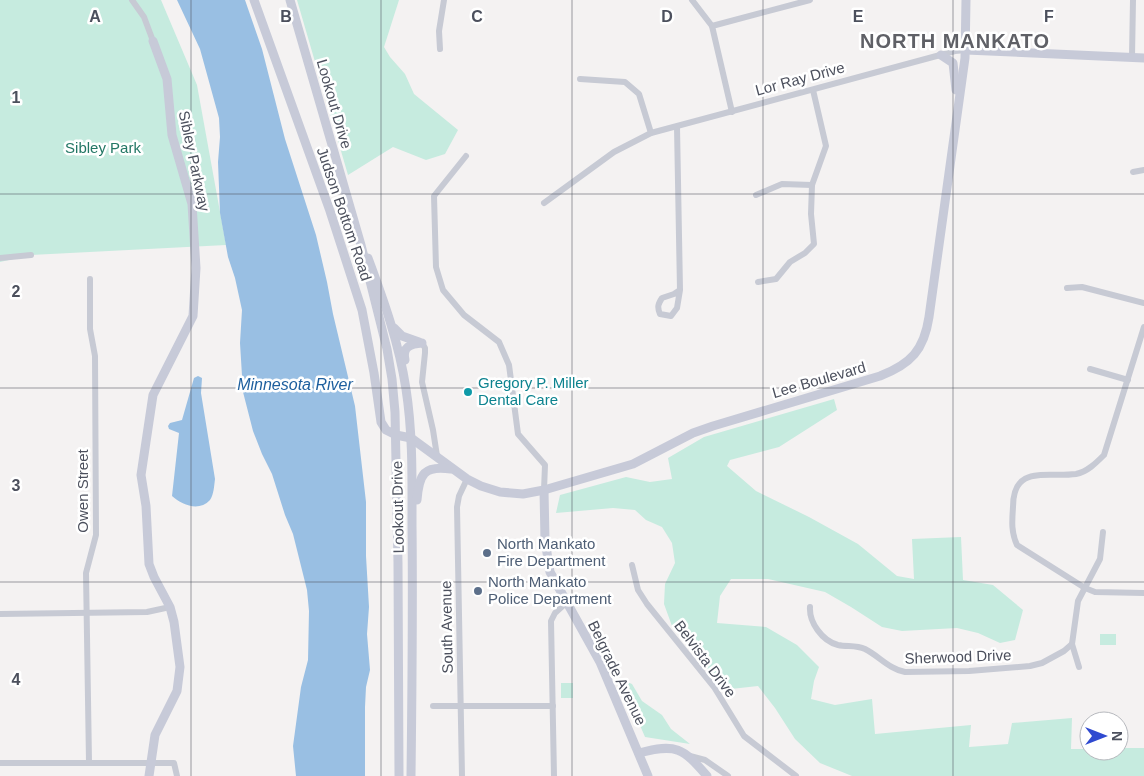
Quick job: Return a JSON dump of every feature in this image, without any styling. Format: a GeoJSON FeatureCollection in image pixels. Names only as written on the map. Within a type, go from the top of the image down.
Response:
{"type":"FeatureCollection","features":[{"type":"Feature","properties":{"kind":"main road","name":"Judson Bottom Road"},"geometry":{"type":"LineString","coordinates":[[254,0],[330,211],[362,310],[381,422],[386,430],[396,434]]}},
{"type":"Feature","properties":{"kind":"main road","name":"Lookout Drive"},"geometry":{"type":"LineString","coordinates":[[290,0],[361,245],[387,349],[392,380],[396,434],[399,776]]}},
{"type":"Feature","properties":{"kind":"main road","name":"Lee Boulevard"},"geometry":{"type":"LineString","coordinates":[[396,434],[411,438],[468,479],[481,486],[500,492],[523,494],[544,490],[633,464],[693,433],[712,426],[880,376],[905,364],[914,355],[927,331],[966,50],[966,0]]}},
{"type":"Feature","properties":{"kind":"main road","name":"Sibley Parkway"},"geometry":{"type":"LineString","coordinates":[[149,776],[156,735],[177,691],[180,676],[174,622],[170,607],[154,577],[150,564],[146,506],[141,475],[154,395],[193,316],[196,268],[192,204],[172,135],[167,79],[153,41]]}},
{"type":"Feature","properties":{"kind":"main road","name":"Lor Ray Drive"},"geometry":{"type":"LineString","coordinates":[[966,50],[1144,58]]}},
{"type":"Feature","properties":{"kind":"main road"},"geometry":{"type":"LineString","coordinates":[[941,55],[953,63],[957,108]]}},
{"type":"Feature","properties":{"kind":"main road","name":"Lookout Drive"},"geometry":{"type":"LineString","coordinates":[[361,245],[368,258],[393,326],[409,411],[413,550],[411,776]]}},
{"type":"Feature","properties":{"kind":"main road"},"geometry":{"type":"LineString","coordinates":[[393,326],[402,336],[422,343]]}},
{"type":"Feature","properties":{"kind":"main road"},"geometry":{"type":"LineString","coordinates":[[409,411],[410,388],[404,350],[413,344],[422,343]]}},
{"type":"Feature","properties":{"kind":"main road"},"geometry":{"type":"LineString","coordinates":[[413,550],[418,491],[421,479],[425,472],[431,468],[454,469]]}},
{"type":"Feature","properties":{"kind":"main road","name":"Belgrade Avenue"},"geometry":{"type":"LineString","coordinates":[[544,490],[546,555],[550,572],[600,662],[648,776]]}},
{"type":"Feature","properties":{"kind":"main road"},"geometry":{"type":"LineString","coordinates":[[639,753],[658,748],[676,748],[690,756],[707,776]]}},
{"type":"Feature","properties":{"kind":"street"},"geometry":{"type":"LineString","coordinates":[[132,0],[144,16],[153,41]]}},
{"type":"Feature","properties":{"kind":"street"},"geometry":{"type":"LineString","coordinates":[[440,49],[439,31],[444,0]]}},
{"type":"Feature","properties":{"kind":"street"},"geometry":{"type":"LineString","coordinates":[[692,0],[712,26],[732,112]]}},
{"type":"Feature","properties":{"kind":"street"},"geometry":{"type":"LineString","coordinates":[[712,26],[810,0]]}},
{"type":"Feature","properties":{"kind":"street"},"geometry":{"type":"LineString","coordinates":[[1132,58],[1133,0]]}},
{"type":"Feature","properties":{"kind":"street","name":"Lor Ray Drive"},"geometry":{"type":"LineString","coordinates":[[544,203],[614,152],[651,133],[941,55],[966,50]]}},
{"type":"Feature","properties":{"kind":"street"},"geometry":{"type":"LineString","coordinates":[[580,79],[625,82],[639,94],[651,133]]}},
{"type":"Feature","properties":{"kind":"street"},"geometry":{"type":"LineString","coordinates":[[758,282],[776,279],[790,262],[805,253],[814,244],[811,214],[812,184],[826,146],[813,90]]}},
{"type":"Feature","properties":{"kind":"street"},"geometry":{"type":"LineString","coordinates":[[677,127],[680,290]]}},
{"type":"Feature","properties":{"kind":"street","name":"Belgrade Avenue"},"geometry":{"type":"LineString","coordinates":[[466,156],[434,196],[436,267],[443,290],[464,315],[499,342],[510,365],[518,434],[545,465],[544,490]]}},
{"type":"Feature","properties":{"kind":"street"},"geometry":{"type":"LineString","coordinates":[[1133,172],[1144,170]]}},
{"type":"Feature","properties":{"kind":"street"},"geometry":{"type":"LineString","coordinates":[[756,195],[782,184],[812,184]]}},
{"type":"Feature","properties":{"kind":"street"},"geometry":{"type":"LineString","coordinates":[[0,258],[31,255]]}},
{"type":"Feature","properties":{"kind":"street","name":"Owen Street"},"geometry":{"type":"LineString","coordinates":[[90,278],[90,329],[95,356],[96,535],[86,572],[90,762]]}},
{"type":"Feature","properties":{"kind":"street"},"geometry":{"type":"LineString","coordinates":[[1067,288],[1082,288],[1144,303]]}},
{"type":"Feature","properties":{"kind":"street"},"geometry":{"type":"LineString","coordinates":[[1144,327],[1104,455],[1093,466],[1077,474],[1033,475],[1021,480],[1012,494],[1012,535],[1017,545],[1085,588],[1095,592],[1144,593]]}},
{"type":"Feature","properties":{"kind":"street"},"geometry":{"type":"LineString","coordinates":[[422,343],[425,353],[422,382],[437,456]]}},
{"type":"Feature","properties":{"kind":"street"},"geometry":{"type":"LineString","coordinates":[[1090,369],[1128,380]]}},
{"type":"Feature","properties":{"kind":"street","name":"South Avenue"},"geometry":{"type":"LineString","coordinates":[[462,776],[456,507],[459,496],[468,479]]}},
{"type":"Feature","properties":{"kind":"street"},"geometry":{"type":"LineString","coordinates":[[1079,667],[1072,644],[1078,601],[1100,559],[1103,532]]}},
{"type":"Feature","properties":{"kind":"street","name":"Belvista Drive"},"geometry":{"type":"LineString","coordinates":[[632,565],[638,590],[647,604],[714,686],[744,736],[796,776]]}},
{"type":"Feature","properties":{"kind":"street"},"geometry":{"type":"LineString","coordinates":[[554,776],[551,621],[555,613],[566,603]]}},
{"type":"Feature","properties":{"kind":"street"},"geometry":{"type":"LineString","coordinates":[[0,614],[147,612],[170,607]]}},
{"type":"Feature","properties":{"kind":"street","name":"Sherwood Drive"},"geometry":{"type":"LineString","coordinates":[[810,607],[813,624],[829,640],[835,644],[864,648],[891,668],[905,672],[970,671],[1042,664],[1072,644]]}},
{"type":"Feature","properties":{"kind":"street"},"geometry":{"type":"LineString","coordinates":[[433,706],[552,706]]}},
{"type":"Feature","properties":{"kind":"street"},"geometry":{"type":"LineString","coordinates":[[690,756],[705,760],[728,776]]}},
{"type":"Feature","properties":{"kind":"street"},"geometry":{"type":"LineString","coordinates":[[0,763],[174,763],[177,776]]}},
{"type":"Feature","properties":{"kind":"green space","name":"Sibley Park"},"geometry":{"type":"Polygon","coordinates":[[[0,0],[161,0],[197,85],[226,245],[31,255],[0,262],[0,0]]]}},
{"type":"Feature","properties":{"kind":"green space"},"geometry":{"type":"Polygon","coordinates":[[[297,0],[399,0],[384,47],[405,74],[414,94],[458,130],[445,154],[426,160],[393,147],[348,175],[297,0]]]}},
{"type":"Feature","properties":{"kind":"green space"},"geometry":{"type":"Polygon","coordinates":[[[834,399],[837,410],[779,447],[730,460],[727,466],[756,491],[858,544],[897,576],[914,579],[912,539],[961,537],[963,580],[993,585],[1023,610],[1015,640],[1000,643],[978,633],[957,628],[902,631],[882,627],[825,592],[768,579],[731,579],[720,596],[717,623],[766,627],[797,645],[819,667],[811,699],[835,705],[872,699],[875,734],[971,725],[969,747],[1008,744],[1012,723],[1072,718],[1071,749],[1079,749],[1079,761],[1129,761],[1129,748],[1144,748],[1144,776],[852,776],[820,763],[795,739],[758,686],[731,689],[709,671],[672,626],[664,604],[665,584],[675,563],[672,543],[662,527],[646,520],[635,510],[613,508],[556,513],[560,495],[626,477],[650,482],[672,479],[668,458],[704,437],[834,399]]]}},
{"type":"Feature","properties":{"kind":"green space"},"geometry":{"type":"Polygon","coordinates":[[[1100,634],[1116,634],[1116,645],[1100,645],[1100,634]]]}},
{"type":"Feature","properties":{"kind":"green space"},"geometry":{"type":"Polygon","coordinates":[[[620,679],[632,684],[642,701],[662,715],[671,729],[690,744],[645,737],[620,679]]]}},
{"type":"Feature","properties":{"kind":"green space"},"geometry":{"type":"Polygon","coordinates":[[[561,683],[573,683],[573,698],[561,698],[561,683]]]}},
{"type":"Feature","properties":{"kind":"water","name":"Minnesota River"},"geometry":{"type":"Polygon","coordinates":[[[177,0],[245,0],[262,49],[285,139],[316,235],[355,406],[366,502],[366,556],[369,607],[367,634],[370,670],[366,687],[365,707],[365,776],[296,776],[293,746],[301,687],[308,660],[309,611],[307,590],[293,534],[272,474],[253,431],[243,392],[240,343],[242,310],[228,257],[220,213],[219,118],[200,49],[177,0]]]}},
{"type":"Feature","properties":{"kind":"water"},"geometry":{"type":"Polygon","coordinates":[[[198,376],[202,378],[201,393],[215,479],[210,500],[201,506],[191,506],[172,496],[179,433],[169,429],[168,426],[170,423],[182,420],[194,378],[198,376]]]}},
{"type":"Feature","properties":{"kind":"place","name":"Gregory P. Miller Dental Care"},"geometry":{"type":"Point","coordinates":[468,392]}},
{"type":"Feature","properties":{"kind":"place","name":"North Mankato Fire Department"},"geometry":{"type":"Point","coordinates":[487,553]}},
{"type":"Feature","properties":{"kind":"place","name":"North Mankato Police Department"},"geometry":{"type":"Point","coordinates":[478,591]}},
{"type":"Feature","properties":{"kind":"district","name":"NORTH MANKATO"},"geometry":{"type":"Point","coordinates":[955,41]}}]}
